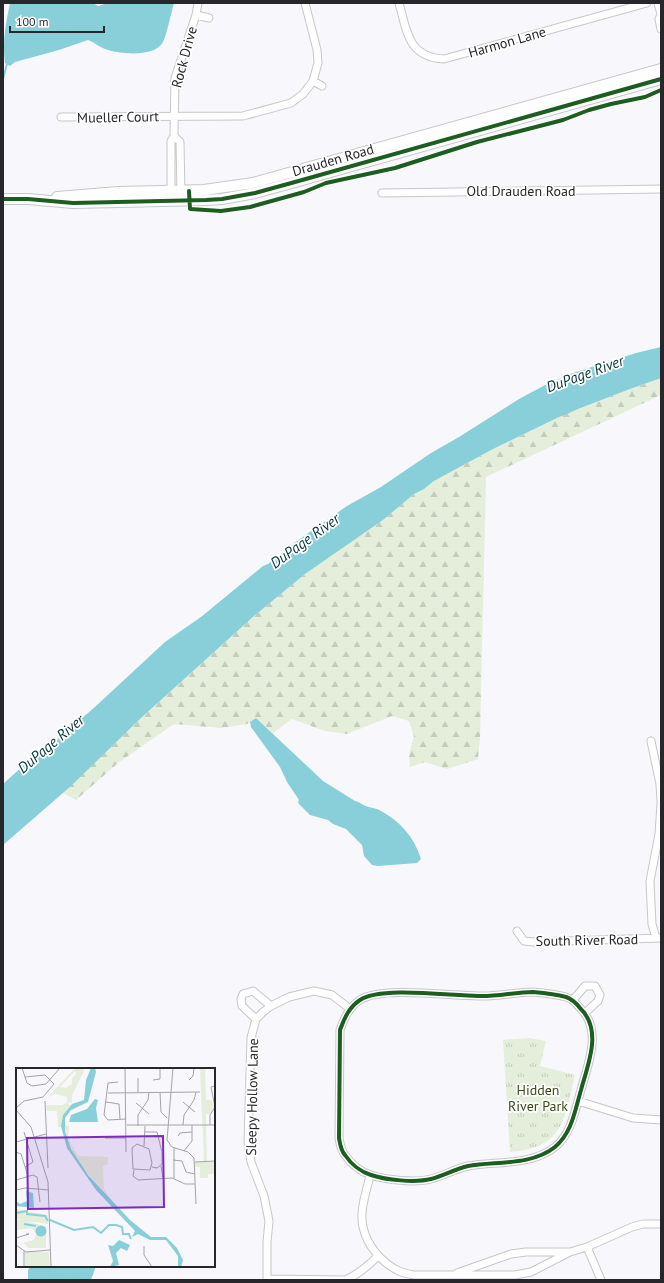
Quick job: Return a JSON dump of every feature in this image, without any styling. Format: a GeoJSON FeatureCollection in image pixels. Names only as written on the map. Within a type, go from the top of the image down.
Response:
{"type":"FeatureCollection","features":[{"type":"Feature","properties":{"kind":"street","name":"Rock Drive"},"geometry":{"type":"LineString","coordinates":[[171,196],[171,141],[174,136],[175,78],[196,15],[198,3]]}},
{"type":"Feature","properties":{"kind":"street","name":"Harmon Lane"},"geometry":{"type":"LineString","coordinates":[[399,3],[411,43],[423,57],[433,59],[455,57],[647,3]]}},
{"type":"Feature","properties":{"kind":"street"},"geometry":{"type":"LineString","coordinates":[[658,3],[661,15],[659,19],[661,29]]}},
{"type":"Feature","properties":{"kind":"street"},"geometry":{"type":"LineString","coordinates":[[308,4],[318,56],[317,70],[313,81],[322,86]]}},
{"type":"Feature","properties":{"kind":"street"},"geometry":{"type":"LineString","coordinates":[[196,15],[209,18]]}},
{"type":"Feature","properties":{"kind":"street","name":"Drauden Road"},"geometry":{"type":"LineString","coordinates":[[181,196],[271,179],[661,69]]}},
{"type":"Feature","properties":{"kind":"street","name":"Drauden Road"},"geometry":{"type":"LineString","coordinates":[[3,199],[73,202],[181,196],[222,199],[255,193],[661,79]]}},
{"type":"Feature","properties":{"kind":"street","name":"Mueller Court"},"geometry":{"type":"LineString","coordinates":[[61,118],[243,116],[255,114],[291,103],[303,94],[313,81]]}},
{"type":"Feature","properties":{"kind":"street","name":"Rock Drive"},"geometry":{"type":"LineString","coordinates":[[174,136],[180,142],[181,196]]}},
{"type":"Feature","properties":{"kind":"street","name":"Old Drauden Road"},"geometry":{"type":"LineString","coordinates":[[382,193],[661,189]]}},
{"type":"Feature","properties":{"kind":"street"},"geometry":{"type":"LineString","coordinates":[[651,741],[660,784],[661,801]]}},
{"type":"Feature","properties":{"kind":"street"},"geometry":{"type":"LineString","coordinates":[[658,938],[652,924],[650,881],[659,834],[661,804]]}},
{"type":"Feature","properties":{"kind":"street","name":"South River Road"},"geometry":{"type":"LineString","coordinates":[[517,931],[524,941],[534,942],[658,938]]}},
{"type":"Feature","properties":{"kind":"street"},"geometry":{"type":"LineString","coordinates":[[573,1000],[585,986],[595,986],[600,995],[598,1001],[585,1012]]}},
{"type":"Feature","properties":{"kind":"street"},"geometry":{"type":"LineString","coordinates":[[256,1019],[242,1006],[243,994],[253,991],[271,1006]]}},
{"type":"Feature","properties":{"kind":"street","name":"Sleepy Hollow Lane"},"geometry":{"type":"LineString","coordinates":[[267,1280],[267,1242],[270,1221],[264,1196],[250,1162],[248,1142],[251,1038],[256,1019],[271,1006],[289,997],[314,991],[332,996],[350,1009]]}},
{"type":"Feature","properties":{"kind":"street"},"geometry":{"type":"LineString","coordinates":[[533,992],[555,994],[573,1000],[585,1012],[588,1018],[592,1027],[593,1042],[572,1123],[562,1140],[545,1154],[527,1160],[466,1167],[430,1179],[415,1181],[370,1175],[355,1167],[344,1154],[339,1138],[340,1030],[350,1009],[360,1000],[382,993],[480,997],[533,992]]}},
{"type":"Feature","properties":{"kind":"street"},"geometry":{"type":"LineString","coordinates":[[578,1101],[633,1118],[661,1120]]}},
{"type":"Feature","properties":{"kind":"street"},"geometry":{"type":"LineString","coordinates":[[370,1175],[363,1206],[363,1226],[370,1245],[378,1256],[399,1272],[414,1275],[515,1275],[531,1272],[570,1252],[587,1247],[632,1227],[642,1224],[661,1224]]}},
{"type":"Feature","properties":{"kind":"street"},"geometry":{"type":"LineString","coordinates":[[587,1247],[600,1280]]}},
{"type":"Feature","properties":{"kind":"street"},"geometry":{"type":"LineString","coordinates":[[453,1274],[511,1254],[526,1252],[570,1252]]}},
{"type":"Feature","properties":{"kind":"street"},"geometry":{"type":"LineString","coordinates":[[267,1280],[345,1280],[354,1277],[378,1256]]}},
{"type":"Feature","properties":{"kind":"green space"},"geometry":{"type":"Polygon","coordinates":[[[661,378],[661,395],[486,477],[480,736],[478,759],[447,769],[425,762],[410,767],[409,755],[414,736],[409,721],[392,716],[347,734],[325,731],[292,719],[273,733],[256,718],[247,724],[221,728],[174,724],[118,763],[76,800],[63,793],[141,718],[254,616],[305,574],[383,520],[414,494],[424,489],[434,481],[493,449],[559,417],[661,378]]]}},
{"type":"Feature","properties":{"kind":"green space","name":"Hidden River Park"},"geometry":{"type":"Polygon","coordinates":[[[529,1038],[546,1041],[540,1066],[575,1075],[568,1105],[559,1129],[551,1138],[541,1145],[510,1152],[503,1040],[529,1038]]]}},
{"type":"Feature","properties":{"kind":"water"},"geometry":{"type":"Polygon","coordinates":[[[10,3],[93,3],[98,6],[108,3],[174,3],[163,42],[152,51],[144,53],[127,53],[111,51],[88,40],[59,50],[15,62],[10,66],[5,63],[4,40],[10,3]]]}},
{"type":"Feature","properties":{"kind":"water","name":"DuPage River"},"geometry":{"type":"Polygon","coordinates":[[[661,347],[661,378],[559,417],[493,449],[434,481],[424,489],[414,494],[383,520],[305,574],[254,616],[141,718],[71,786],[3,845],[3,784],[35,755],[57,740],[96,706],[165,642],[201,617],[263,566],[268,564],[297,541],[347,506],[381,487],[431,453],[519,399],[549,383],[573,373],[636,353],[661,347]]]}},
{"type":"Feature","properties":{"kind":"water"},"geometry":{"type":"Polygon","coordinates":[[[256,718],[323,781],[355,801],[388,815],[401,825],[411,837],[421,859],[417,863],[378,866],[372,865],[364,856],[362,845],[346,829],[333,824],[328,820],[310,815],[298,803],[299,800],[287,782],[280,767],[251,727],[250,722],[256,718]]]}},
{"type":"Feature","properties":{"kind":"water"},"geometry":{"type":"Polygon","coordinates":[[[30,1267],[96,1267],[91,1280],[28,1280],[28,1270],[30,1267]]]}},
{"type":"Feature","properties":{"kind":"waterway"},"geometry":{"type":"LineString","coordinates":[[3,79],[7,64]]}},
{"type":"Feature","properties":{"kind":"cycle path"},"geometry":{"type":"LineString","coordinates":[[3,199],[28,199],[73,203],[206,200],[222,199],[255,193],[661,79]]}},
{"type":"Feature","properties":{"kind":"cycle path"},"geometry":{"type":"LineString","coordinates":[[189,191],[190,209],[221,211],[250,207],[304,192],[326,183],[395,168],[477,142],[563,120],[589,110],[645,97],[661,90]]}},
{"type":"Feature","properties":{"kind":"cycle path"},"geometry":{"type":"LineString","coordinates":[[533,992],[558,995],[574,1001],[587,1017],[591,1026],[592,1048],[575,1113],[565,1135],[555,1147],[546,1153],[524,1160],[468,1166],[436,1178],[417,1181],[392,1180],[377,1177],[367,1174],[350,1162],[343,1152],[339,1138],[340,1030],[347,1014],[356,1003],[370,996],[384,993],[485,996],[533,992]]}}]}
